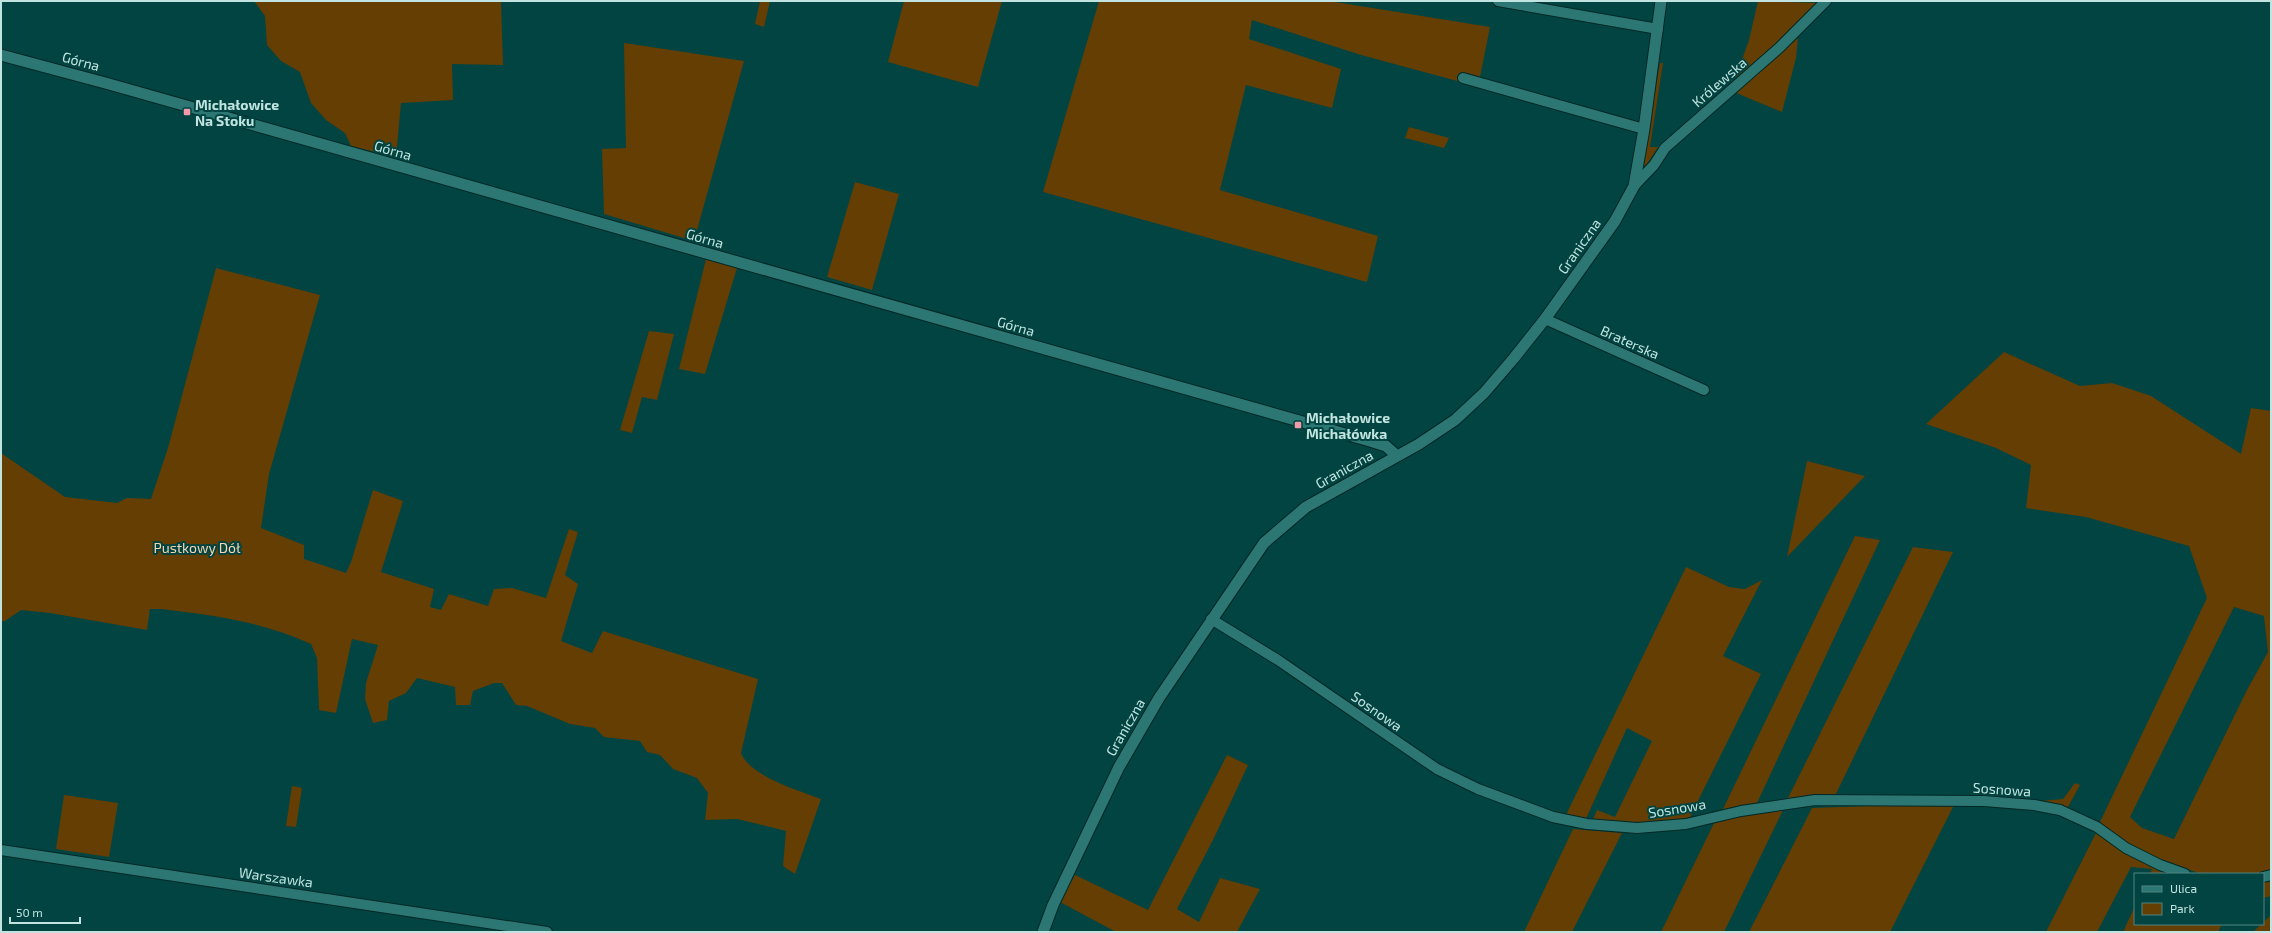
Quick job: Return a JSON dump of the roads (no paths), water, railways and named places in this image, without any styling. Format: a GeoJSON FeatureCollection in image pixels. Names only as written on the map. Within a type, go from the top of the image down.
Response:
{"type":"FeatureCollection","features":[{"type":"Feature","properties":{"kind":"street"},"geometry":{"type":"LineString","coordinates":[[1498,1],[1658,28]]}},
{"type":"Feature","properties":{"kind":"street","name":"Graniczna"},"geometry":{"type":"LineString","coordinates":[[1043,932],[1053,905],[1119,767],[1159,698],[1211,619],[1264,543],[1306,507],[1397,456],[1455,420],[1484,393],[1545,319],[1615,221],[1634,186],[1644,129],[1661,1]]}},
{"type":"Feature","properties":{"kind":"street","name":"Królewska"},"geometry":{"type":"LineString","coordinates":[[1634,186],[1654,165],[1665,148],[1779,48],[1826,1]]}},
{"type":"Feature","properties":{"kind":"street","name":"Górna"},"geometry":{"type":"LineString","coordinates":[[1,55],[1370,441],[1386,446],[1397,456]]}},
{"type":"Feature","properties":{"kind":"street"},"geometry":{"type":"LineString","coordinates":[[1463,78],[1644,129]]}},
{"type":"Feature","properties":{"kind":"street","name":"Braterska"},"geometry":{"type":"LineString","coordinates":[[1545,319],[1704,390]]}},
{"type":"Feature","properties":{"kind":"street","name":"Sosnowa"},"geometry":{"type":"LineString","coordinates":[[1211,619],[1278,660],[1438,769],[1478,788],[1553,818],[1587,824],[1637,828],[1686,824],[1756,808],[1815,800],[1984,801],[2034,805],[2060,810],[2097,827],[2126,848],[2160,865],[2182,873]]}},
{"type":"Feature","properties":{"kind":"street","name":"Warszawka"},"geometry":{"type":"LineString","coordinates":[[1,850],[547,932]]}},
{"type":"Feature","properties":{"kind":"place","name":"Michałowice Na Stoku"},"geometry":{"type":"Point","coordinates":[187,112]}},
{"type":"Feature","properties":{"kind":"place","name":"Michałowice Michałówka"},"geometry":{"type":"Point","coordinates":[1298,425]}},
{"type":"Feature","properties":{"kind":"park label","name":"Pustkowy Dół"},"geometry":{"type":"Point","coordinates":[197,547]}}]}
